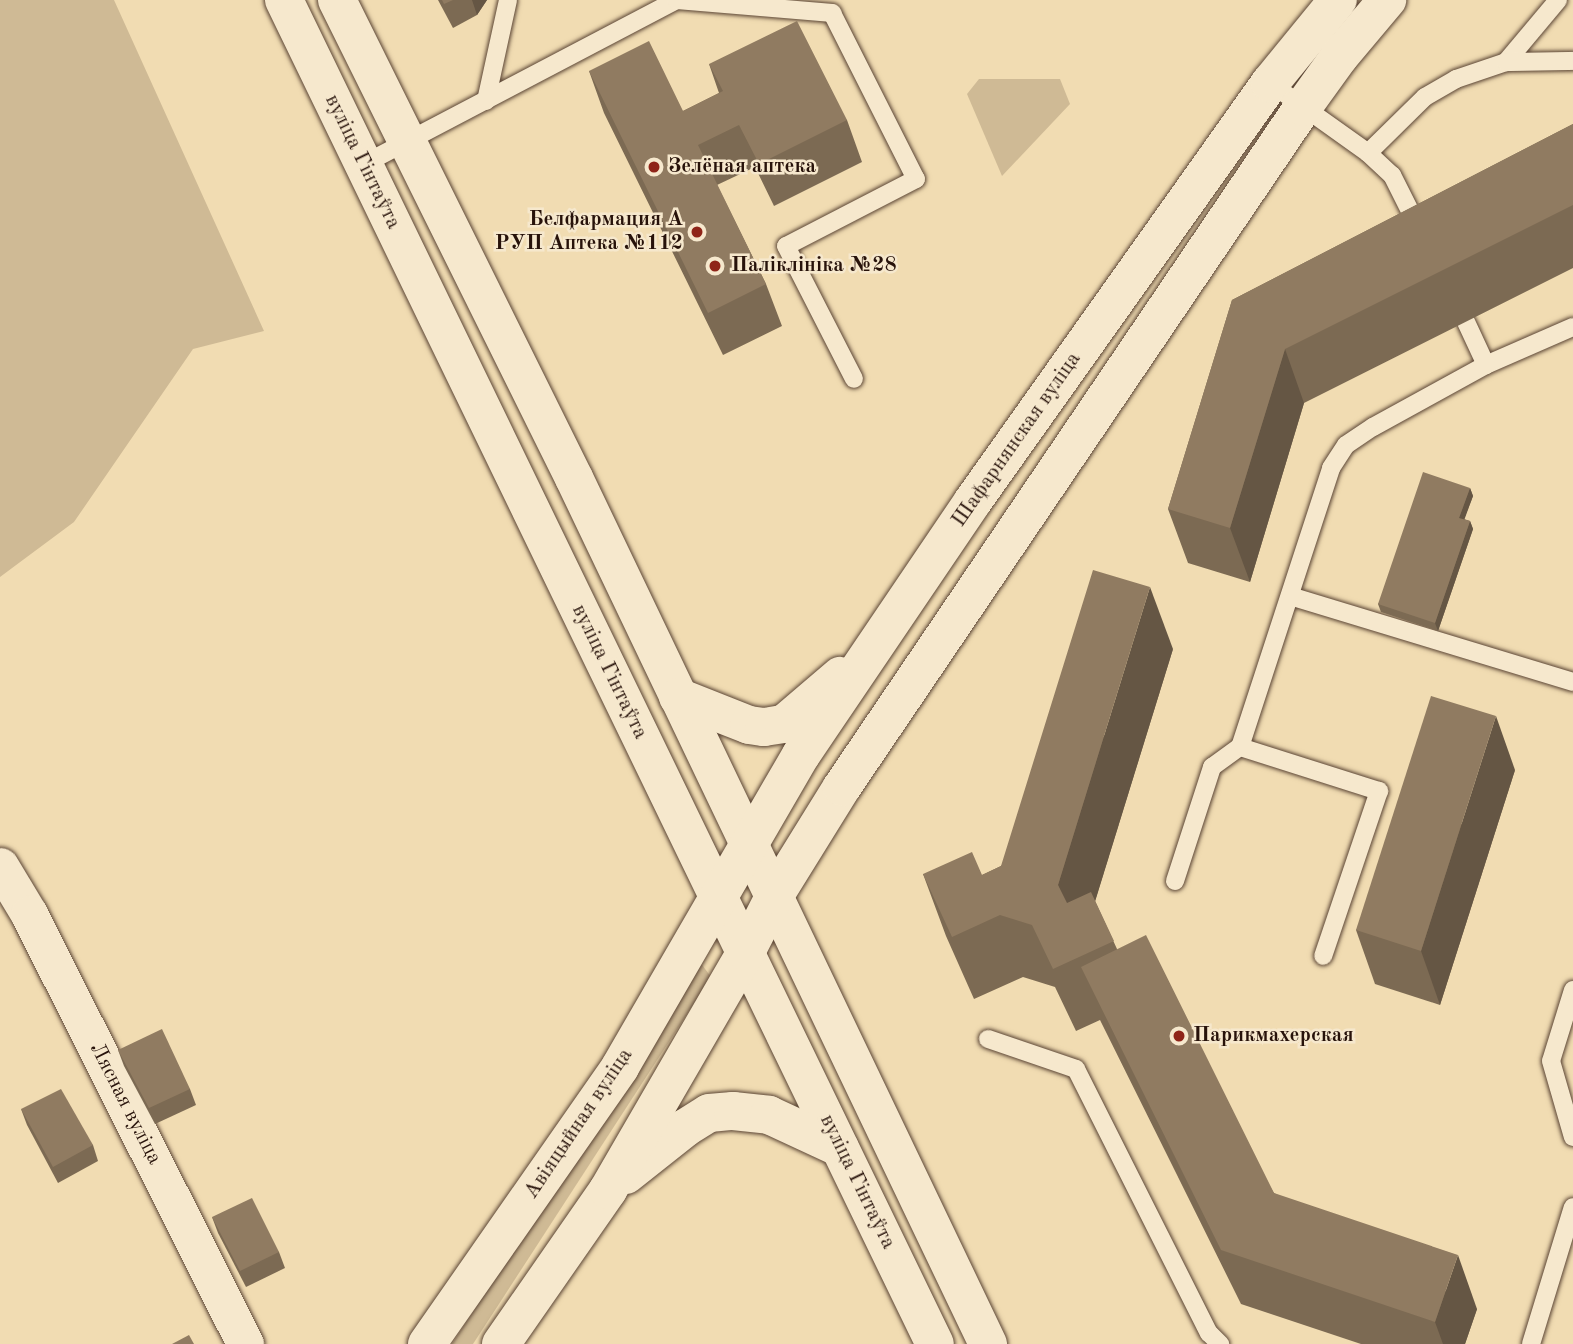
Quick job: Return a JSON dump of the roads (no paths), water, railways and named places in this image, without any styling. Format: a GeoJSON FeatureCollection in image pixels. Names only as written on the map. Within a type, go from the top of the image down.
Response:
{"type":"FeatureCollection","features":[{"type":"Feature","properties":{"kind":"main road","name":"вуліца Гінтаўта"},"geometry":{"type":"LineString","coordinates":[[284,0],[935,1344]]}},
{"type":"Feature","properties":{"kind":"main road"},"geometry":{"type":"LineString","coordinates":[[337,0],[574,478],[988,1344]]}},
{"type":"Feature","properties":{"kind":"main road","name":"Шафарнянская вуліца"},"geometry":{"type":"LineString","coordinates":[[721,898],[801,755],[973,501],[1270,83],[1338,0]]}},
{"type":"Feature","properties":{"kind":"main road"},"geometry":{"type":"LineString","coordinates":[[502,1344],[608,1190],[746,952],[775,895],[926,661],[1163,317],[1303,107],[1387,0]]}},
{"type":"Feature","properties":{"kind":"main road"},"geometry":{"type":"LineString","coordinates":[[678,697],[748,724],[764,727],[784,724],[879,642]]}},
{"type":"Feature","properties":{"kind":"main road","name":"Авіяцыйная вуліца"},"geometry":{"type":"LineString","coordinates":[[427,1344],[620,1067],[721,898]]}},
{"type":"Feature","properties":{"kind":"main road"},"geometry":{"type":"LineString","coordinates":[[608,1190],[685,1128],[709,1114],[733,1111],[769,1115],[840,1148]]}},
{"type":"Feature","properties":{"kind":"street","name":"Лясная вуліца"},"geometry":{"type":"LineString","coordinates":[[0,866],[29,914],[245,1344]]}},
{"type":"Feature","properties":{"kind":"lane"},"geometry":{"type":"LineString","coordinates":[[486,101],[508,0]]}},
{"type":"Feature","properties":{"kind":"lane"},"geometry":{"type":"LineString","coordinates":[[364,164],[677,0],[832,13],[916,179],[786,246],[854,379]]}},
{"type":"Feature","properties":{"kind":"lane"},"geometry":{"type":"LineString","coordinates":[[1506,62],[1558,0]]}},
{"type":"Feature","properties":{"kind":"lane"},"geometry":{"type":"LineString","coordinates":[[1368,153],[1425,97],[1456,79],[1506,62],[1573,61]]}},
{"type":"Feature","properties":{"kind":"lane"},"geometry":{"type":"LineString","coordinates":[[1270,83],[1368,153],[1392,175],[1429,247]]}},
{"type":"Feature","properties":{"kind":"lane"},"geometry":{"type":"LineString","coordinates":[[1466,322],[1486,365]]}},
{"type":"Feature","properties":{"kind":"lane"},"geometry":{"type":"LineString","coordinates":[[1175,881],[1212,768],[1240,747],[1331,468],[1346,445],[1373,427],[1486,365],[1573,327]]}},
{"type":"Feature","properties":{"kind":"lane"},"geometry":{"type":"LineString","coordinates":[[1290,596],[1573,682]]}},
{"type":"Feature","properties":{"kind":"lane"},"geometry":{"type":"LineString","coordinates":[[1240,747],[1379,792],[1323,956]]}},
{"type":"Feature","properties":{"kind":"lane"},"geometry":{"type":"LineString","coordinates":[[1573,990],[1551,1061],[1573,1138]]}},
{"type":"Feature","properties":{"kind":"lane"},"geometry":{"type":"LineString","coordinates":[[988,1039],[1076,1069],[1209,1333],[1220,1344]]}},
{"type":"Feature","properties":{"kind":"lane"},"geometry":{"type":"LineString","coordinates":[[1531,1344],[1573,1207]]}},
{"type":"Feature","properties":{"kind":"place","name":"Зелёная аптека"},"geometry":{"type":"Point","coordinates":[654,167]}},
{"type":"Feature","properties":{"kind":"place","name":"Белфармация А РУП Аптека №112"},"geometry":{"type":"Point","coordinates":[697,232]}},
{"type":"Feature","properties":{"kind":"place","name":"Паліклініка №28"},"geometry":{"type":"Point","coordinates":[715,266]}},
{"type":"Feature","properties":{"kind":"place","name":"Парикмахерская"},"geometry":{"type":"Point","coordinates":[1179,1036]}}]}
